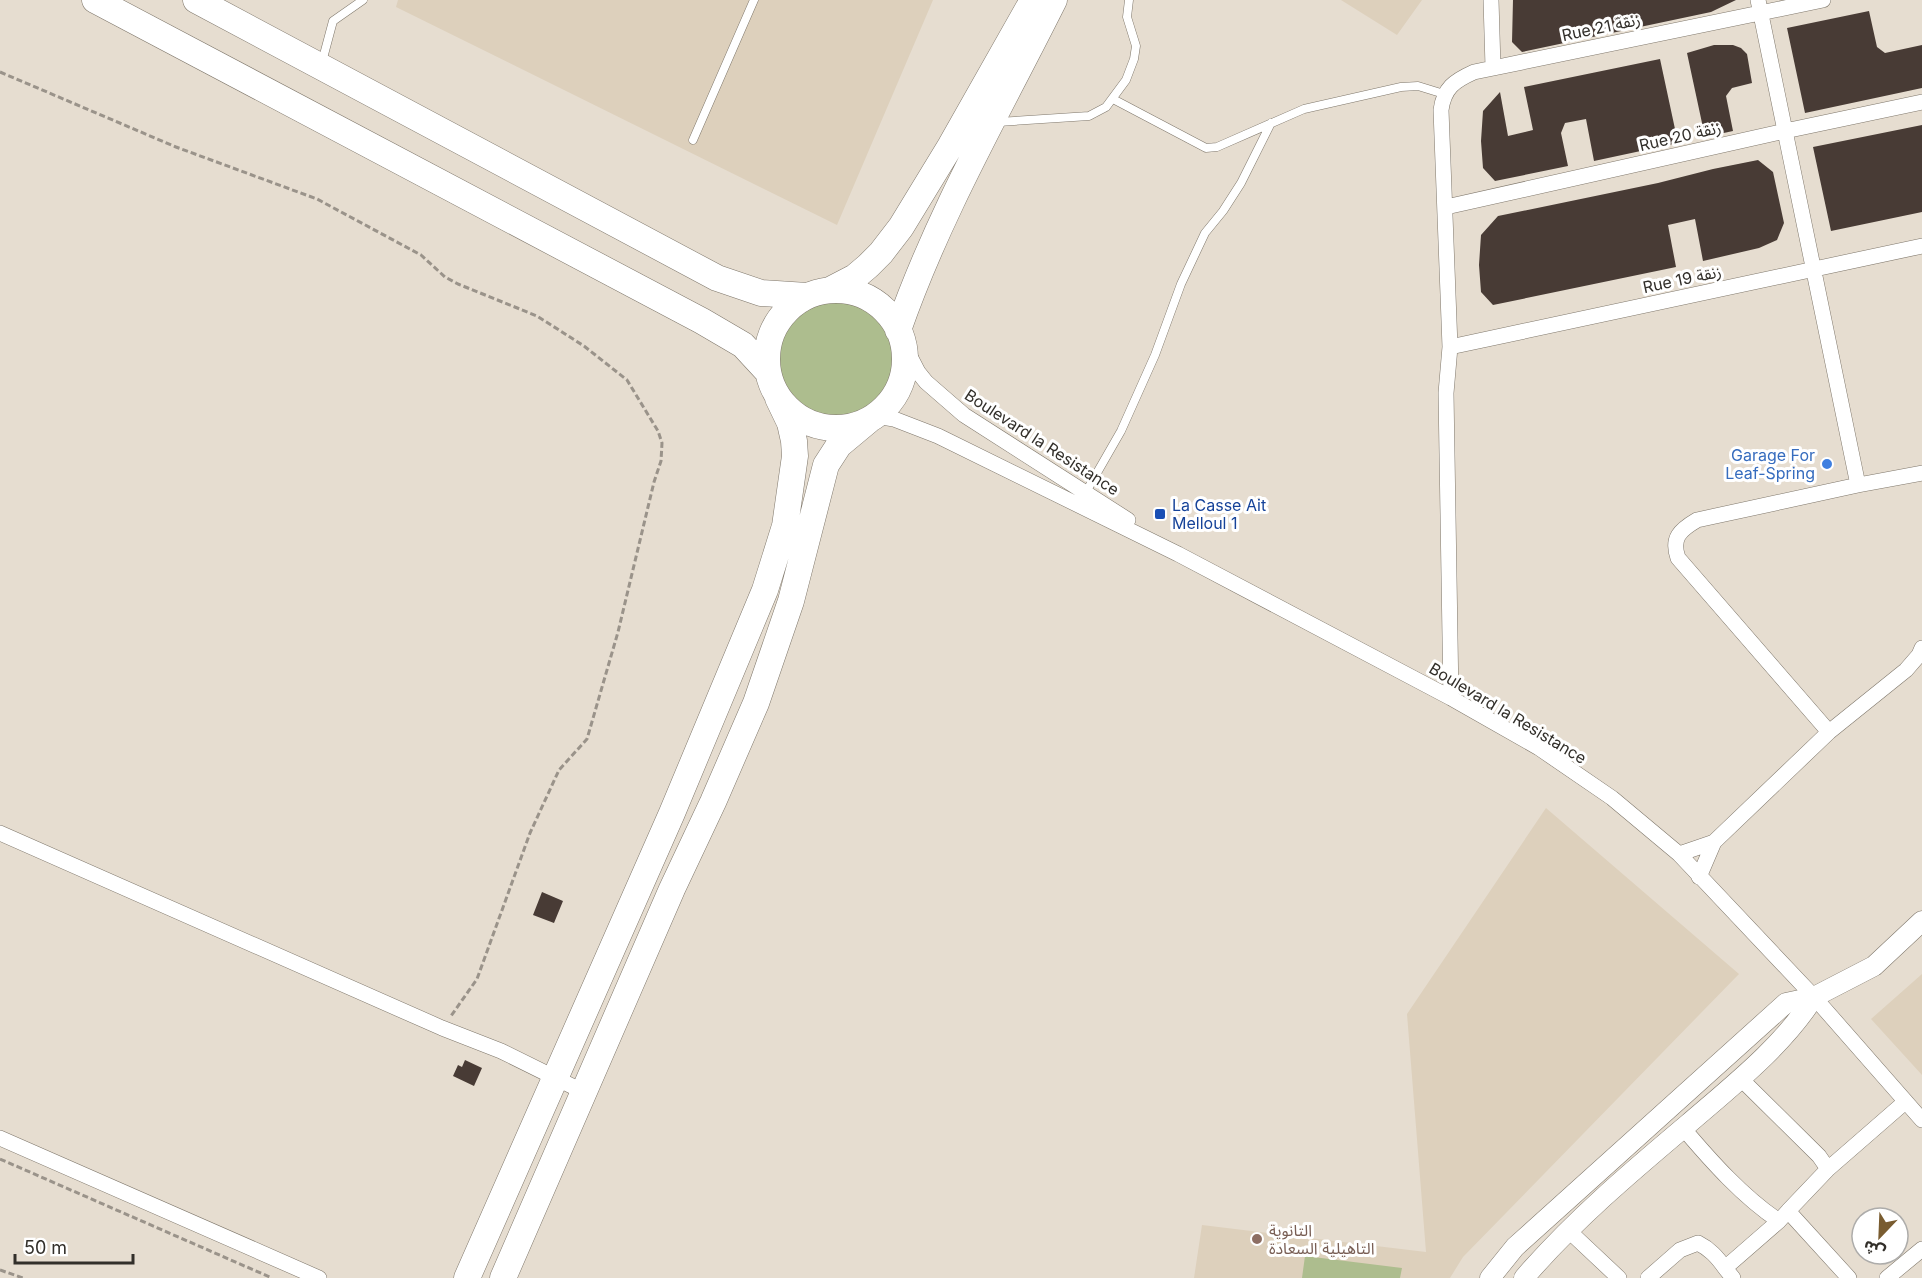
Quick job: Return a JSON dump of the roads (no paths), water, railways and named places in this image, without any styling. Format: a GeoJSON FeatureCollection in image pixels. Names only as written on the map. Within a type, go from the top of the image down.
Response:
{"type":"FeatureCollection","features":[{"type":"Feature","properties":{"kind":"highway"},"geometry":{"type":"LineString","coordinates":[[95,0],[702,321],[743,345],[767,371],[790,423],[795,456],[784,526],[774,564],[743,646],[467,1278]]}},
{"type":"Feature","properties":{"kind":"highway"},"geometry":{"type":"LineString","coordinates":[[196,0],[717,278],[760,293],[849,292],[866,297],[888,314],[901,337],[905,361],[902,380],[889,404],[839,445],[826,465],[798,579],[756,703],[503,1278]]}},
{"type":"Feature","properties":{"kind":"highway"},"geometry":{"type":"LineString","coordinates":[[767,371],[767,349],[772,330],[783,314],[819,293],[855,278],[881,253],[901,227],[951,146],[1033,0]]}},
{"type":"Feature","properties":{"kind":"highway"},"geometry":{"type":"LineString","coordinates":[[901,337],[915,281],[1054,0]]}},
{"type":"Feature","properties":{"kind":"highway"},"geometry":{"type":"LineString","coordinates":[[778,398],[801,419],[819,427],[840,428],[873,418]]}},
{"type":"Feature","properties":{"kind":"street"},"geometry":{"type":"LineString","coordinates":[[1491,0],[1493,67]]}},
{"type":"Feature","properties":{"kind":"street","name":"Rue 21 زنقة"},"geometry":{"type":"LineString","coordinates":[[1444,94],[1448,87],[1458,79],[1493,67],[1759,6],[1823,0]]}},
{"type":"Feature","properties":{"kind":"street"},"geometry":{"type":"LineString","coordinates":[[1759,6],[1858,485]]}},
{"type":"Feature","properties":{"kind":"street"},"geometry":{"type":"LineString","coordinates":[[1444,94],[1441,110],[1450,347],[1446,393],[1451,698]]}},
{"type":"Feature","properties":{"kind":"street","name":"Rue 20 زنقة"},"geometry":{"type":"LineString","coordinates":[[1446,207],[1922,102]]}},
{"type":"Feature","properties":{"kind":"street","name":"Rue 19 زنقة"},"geometry":{"type":"LineString","coordinates":[[1450,347],[1922,246]]}},
{"type":"Feature","properties":{"kind":"street","name":"Boulevard la Resistance"},"geometry":{"type":"LineString","coordinates":[[901,337],[918,372],[943,398],[964,415],[1086,492],[1178,554]]}},
{"type":"Feature","properties":{"kind":"street","name":"Boulevard la Resistance"},"geometry":{"type":"LineString","coordinates":[[873,418],[894,419],[938,436],[1178,554],[1451,698],[1539,748],[1612,798],[1679,854],[1814,998],[1922,1120]]}},
{"type":"Feature","properties":{"kind":"street"},"geometry":{"type":"LineString","coordinates":[[1829,732],[1678,558],[1674,547],[1678,534],[1697,520],[1922,473]]}},
{"type":"Feature","properties":{"kind":"street"},"geometry":{"type":"LineString","coordinates":[[1699,877],[1714,842],[1829,732],[1906,670],[1922,648]]}},
{"type":"Feature","properties":{"kind":"street"},"geometry":{"type":"LineString","coordinates":[[0,833],[442,1028],[501,1051],[584,1092]]}},
{"type":"Feature","properties":{"kind":"street"},"geometry":{"type":"LineString","coordinates":[[1679,854],[1714,842]]}},
{"type":"Feature","properties":{"kind":"street"},"geometry":{"type":"LineString","coordinates":[[1490,1278],[1515,1247],[1786,1003],[1814,998],[1874,966],[1922,921]]}},
{"type":"Feature","properties":{"kind":"street"},"geometry":{"type":"LineString","coordinates":[[1524,1278],[1569,1231],[1741,1079],[1801,1018],[1814,998]]}},
{"type":"Feature","properties":{"kind":"street"},"geometry":{"type":"LineString","coordinates":[[1741,1079],[1819,1156],[1828,1168]]}},
{"type":"Feature","properties":{"kind":"street"},"geometry":{"type":"LineString","coordinates":[[1648,1278],[1680,1250],[1698,1243],[1716,1256],[1729,1273],[1828,1168],[1905,1102]]}},
{"type":"Feature","properties":{"kind":"street"},"geometry":{"type":"LineString","coordinates":[[1683,1128],[1724,1172],[1767,1212],[1784,1216],[1849,1278]]}},
{"type":"Feature","properties":{"kind":"street"},"geometry":{"type":"LineString","coordinates":[[0,1138],[319,1278]]}},
{"type":"Feature","properties":{"kind":"street"},"geometry":{"type":"LineString","coordinates":[[1569,1231],[1619,1278]]}},
{"type":"Feature","properties":{"kind":"street"},"geometry":{"type":"LineString","coordinates":[[1887,1278],[1922,1249]]}},
{"type":"Feature","properties":{"kind":"lane"},"geometry":{"type":"LineString","coordinates":[[320,66],[333,21],[363,0]]}},
{"type":"Feature","properties":{"kind":"lane"},"geometry":{"type":"LineString","coordinates":[[693,140],[754,0]]}},
{"type":"Feature","properties":{"kind":"lane"},"geometry":{"type":"LineString","coordinates":[[993,122],[1089,116],[1106,107],[1126,80],[1135,52],[1136,46],[1127,17],[1129,0]]}},
{"type":"Feature","properties":{"kind":"lane"},"geometry":{"type":"LineString","coordinates":[[1113,99],[1206,148],[1217,147],[1304,109],[1401,87],[1418,86],[1444,94]]}},
{"type":"Feature","properties":{"kind":"lane"},"geometry":{"type":"LineString","coordinates":[[1086,492],[1121,431],[1155,355],[1181,284],[1205,233],[1241,183],[1271,123]]}},
{"type":"Feature","properties":{"kind":"place","name":"Garage For Leaf-Spring"},"geometry":{"type":"Point","coordinates":[1827,464]}},
{"type":"Feature","properties":{"kind":"place","name":"La Casse Ait Melloul 1"},"geometry":{"type":"Point","coordinates":[1160,514]}},
{"type":"Feature","properties":{"kind":"place","name":"التانوية التاهيلية السعادة"},"geometry":{"type":"Point","coordinates":[1257,1239]}}]}
